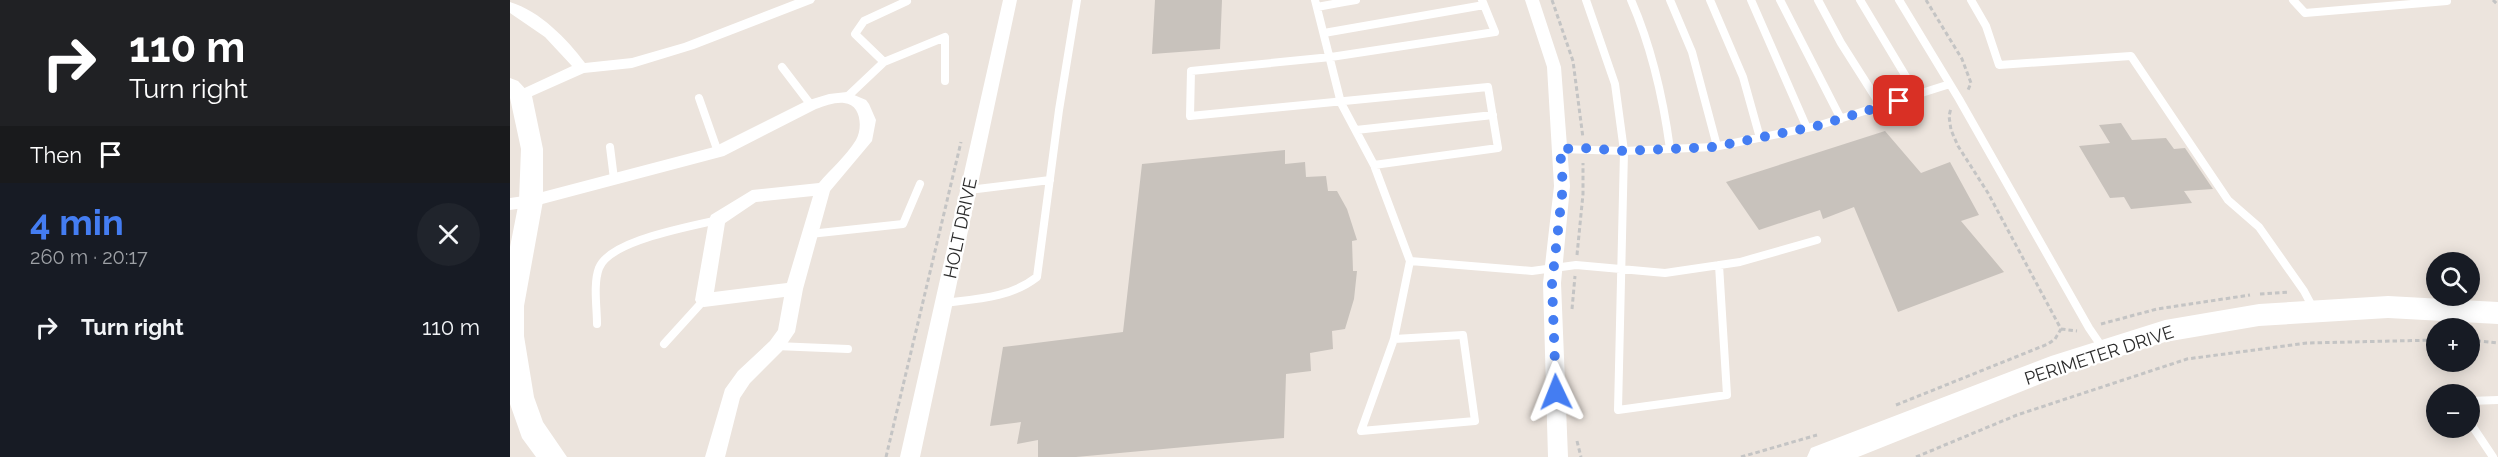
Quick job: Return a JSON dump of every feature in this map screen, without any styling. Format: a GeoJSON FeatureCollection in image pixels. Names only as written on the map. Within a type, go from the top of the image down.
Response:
{"type":"FeatureCollection","features":[{"type":"Feature","properties":{"kind":"main road"},"geometry":{"type":"LineString","coordinates":[[516,91],[532,149],[521,203],[511,336],[521,397],[532,429],[553,457]]}},
{"type":"Feature","properties":{"kind":"main road","name":"PERIMETER DRIVE"},"geometry":{"type":"LineString","coordinates":[[1821,446],[1836,453],[2060,364],[2165,331],[2259,315],[2388,307],[2498,313]]}},
{"type":"Feature","properties":{"kind":"street"},"geometry":{"type":"LineString","coordinates":[[516,91],[581,68],[632,63],[689,46],[808,0]]}},
{"type":"Feature","properties":{"kind":"street","name":"HOLT DRIVE"},"geometry":{"type":"LineString","coordinates":[[910,457],[1010,0]]}},
{"type":"Feature","properties":{"kind":"street"},"geometry":{"type":"LineString","coordinates":[[1532,0],[1554,67],[1563,186],[1553,267],[1558,457]]}},
{"type":"Feature","properties":{"kind":"street"},"geometry":{"type":"LineString","coordinates":[[510,7],[542,26],[557,39],[581,68]]}},
{"type":"Feature","properties":{"kind":"street"},"geometry":{"type":"LineString","coordinates":[[510,212],[521,203],[718,152],[811,105],[829,99],[847,97],[861,104],[868,120],[864,141],[823,189],[794,289],[786,333],[744,377],[732,395],[715,457]]}},
{"type":"Feature","properties":{"kind":"street"},"geometry":{"type":"LineString","coordinates":[[794,289],[704,300],[717,220],[752,196],[823,189]]}},
{"type":"Feature","properties":{"kind":"lane"},"geometry":{"type":"LineString","coordinates":[[944,303],[1014,293],[1036,278],[1077,0]]}},
{"type":"Feature","properties":{"kind":"lane"},"geometry":{"type":"LineString","coordinates":[[1356,0],[1316,4],[1341,99],[1374,165],[1410,261],[1394,339],[1361,430],[1475,421],[1462,335],[1394,339]]}},
{"type":"Feature","properties":{"kind":"lane"},"geometry":{"type":"LineString","coordinates":[[1586,0],[1615,84],[1624,151],[1618,410],[1727,395],[1719,265]]}},
{"type":"Feature","properties":{"kind":"lane"},"geometry":{"type":"LineString","coordinates":[[1631,0],[1655,63],[1663,95],[1670,149]]}},
{"type":"Feature","properties":{"kind":"lane"},"geometry":{"type":"LineString","coordinates":[[1670,0],[1692,52],[1717,146]]}},
{"type":"Feature","properties":{"kind":"lane"},"geometry":{"type":"LineString","coordinates":[[1710,0],[1743,77],[1760,138]]}},
{"type":"Feature","properties":{"kind":"lane"},"geometry":{"type":"LineString","coordinates":[[1751,0],[1807,128]]}},
{"type":"Feature","properties":{"kind":"lane"},"geometry":{"type":"LineString","coordinates":[[1780,0],[1841,119]]}},
{"type":"Feature","properties":{"kind":"lane"},"geometry":{"type":"LineString","coordinates":[[1818,0],[1841,43],[1881,106]]}},
{"type":"Feature","properties":{"kind":"lane"},"geometry":{"type":"LineString","coordinates":[[1860,0],[1917,95]]}},
{"type":"Feature","properties":{"kind":"lane"},"geometry":{"type":"LineString","coordinates":[[1899,0],[1959,99],[2089,328],[2104,350]]}},
{"type":"Feature","properties":{"kind":"lane"},"geometry":{"type":"LineString","coordinates":[[1971,0],[1986,26],[1999,64],[2131,56],[2228,200],[2259,227],[2304,291],[2315,311]]}},
{"type":"Feature","properties":{"kind":"lane"},"geometry":{"type":"LineString","coordinates":[[2293,0],[2305,14],[2447,1],[2445,0]]}},
{"type":"Feature","properties":{"kind":"lane"},"geometry":{"type":"LineString","coordinates":[[884,62],[855,34],[864,21],[907,1]]}},
{"type":"Feature","properties":{"kind":"lane"},"geometry":{"type":"LineString","coordinates":[[1324,33],[1483,2],[1495,32],[1331,57],[1191,71],[1190,116],[1341,99],[1488,87],[1498,148],[1374,165]]}},
{"type":"Feature","properties":{"kind":"lane"},"geometry":{"type":"LineString","coordinates":[[847,97],[884,62],[945,37],[945,81]]}},
{"type":"Feature","properties":{"kind":"lane"},"geometry":{"type":"LineString","coordinates":[[782,67],[811,105]]}},
{"type":"Feature","properties":{"kind":"lane"},"geometry":{"type":"LineString","coordinates":[[1560,149],[1624,151],[1717,146],[1841,119],[1950,84]]}},
{"type":"Feature","properties":{"kind":"lane"},"geometry":{"type":"LineString","coordinates":[[699,98],[718,152]]}},
{"type":"Feature","properties":{"kind":"lane"},"geometry":{"type":"LineString","coordinates":[[1356,130],[1492,115]]}},
{"type":"Feature","properties":{"kind":"lane"},"geometry":{"type":"LineString","coordinates":[[610,147],[614,179]]}},
{"type":"Feature","properties":{"kind":"lane"},"geometry":{"type":"LineString","coordinates":[[969,190],[1050,180]]}},
{"type":"Feature","properties":{"kind":"lane"},"geometry":{"type":"LineString","coordinates":[[810,234],[903,224],[920,184]]}},
{"type":"Feature","properties":{"kind":"lane"},"geometry":{"type":"LineString","coordinates":[[597,324],[599,267],[607,255],[622,246],[717,220]]}},
{"type":"Feature","properties":{"kind":"lane"},"geometry":{"type":"LineString","coordinates":[[1410,261],[1532,270],[1576,265],[1665,273],[1740,262],[1817,240]]}},
{"type":"Feature","properties":{"kind":"lane"},"geometry":{"type":"LineString","coordinates":[[664,345],[704,300]]}},
{"type":"Feature","properties":{"kind":"lane"},"geometry":{"type":"LineString","coordinates":[[776,346],[848,349]]}},
{"type":"Feature","properties":{"kind":"lane"},"geometry":{"type":"LineString","coordinates":[[2480,401],[2498,400]]}},
{"type":"Feature","properties":{"kind":"lane"},"geometry":{"type":"LineString","coordinates":[[2480,438],[2493,457]]}},
{"type":"Feature","properties":{"kind":"path"},"geometry":{"type":"LineString","coordinates":[[1893,406],[2048,344],[2055,339],[2061,329],[1988,193],[1951,130],[1949,116],[1952,107],[1971,82],[1926,0]]}},
{"type":"Feature","properties":{"kind":"path"},"geometry":{"type":"LineString","coordinates":[[2493,0],[2498,5]]}},
{"type":"Feature","properties":{"kind":"path"},"geometry":{"type":"LineString","coordinates":[[886,457],[962,135]]}},
{"type":"Feature","properties":{"kind":"path"},"geometry":{"type":"LineString","coordinates":[[1916,457],[2017,415],[2187,360],[2307,343],[2426,340]]}},
{"type":"Feature","properties":{"kind":"path"},"geometry":{"type":"LineString","coordinates":[[2480,341],[2498,343]]}},
{"type":"Feature","properties":{"kind":"path"},"geometry":{"type":"LineString","coordinates":[[1741,457],[1821,446]]}},
{"type":"Feature","properties":{"kind":"building"},"geometry":{"type":"Polygon","coordinates":[[[1155,0],[1222,0],[1220,49],[1152,54],[1155,0]]]}},
{"type":"Feature","properties":{"kind":"building"},"geometry":{"type":"Polygon","coordinates":[[[2121,123],[2132,140],[2166,138],[2174,149],[2185,148],[2213,189],[2184,191],[2192,203],[2131,209],[2124,197],[2110,198],[2079,146],[2110,143],[2099,125],[2121,123]]]}},
{"type":"Feature","properties":{"kind":"building"},"geometry":{"type":"Polygon","coordinates":[[[1885,131],[1921,173],[1950,162],[1979,215],[1961,221],[2004,272],[1898,312],[1854,207],[1823,219],[1820,210],[1759,230],[1726,182],[1885,131]]]}},
{"type":"Feature","properties":{"kind":"building"},"geometry":{"type":"Polygon","coordinates":[[[1285,150],[1285,164],[1305,162],[1306,177],[1326,176],[1328,191],[1337,191],[1347,209],[1357,240],[1352,241],[1353,271],[1357,271],[1354,299],[1345,329],[1332,331],[1333,349],[1310,353],[1311,371],[1286,374],[1284,438],[1076,457],[1038,457],[1038,440],[1017,444],[1021,422],[990,426],[1003,347],[1123,332],[1142,164],[1285,150]]]}},
{"type":"Feature","properties":{"kind":"route"},"geometry":{"type":"LineString","coordinates":[[1556,392],[1552,283],[1563,186],[1560,149],[1624,151],[1714,147],[1817,126],[1899,101]]}}]}
